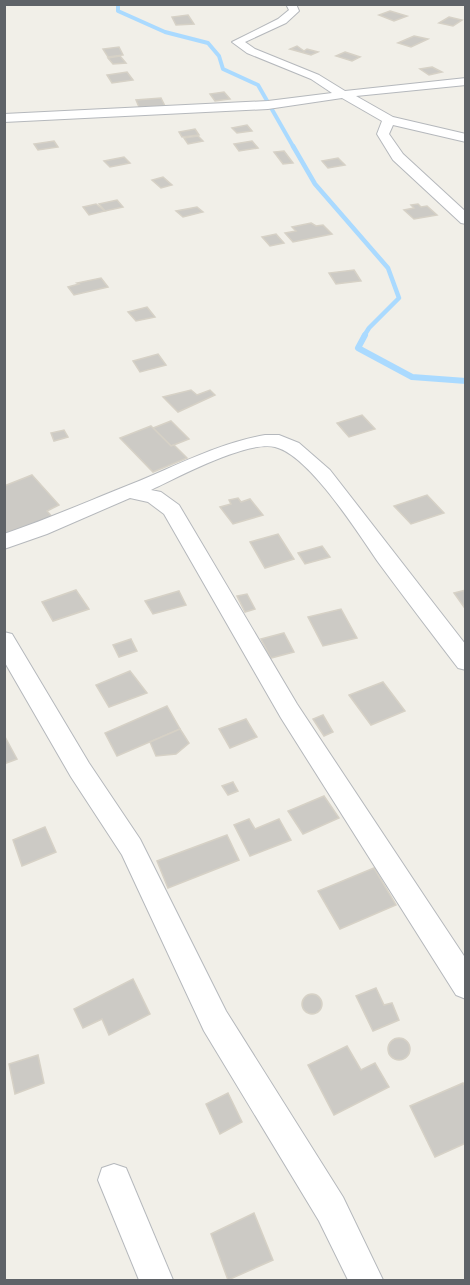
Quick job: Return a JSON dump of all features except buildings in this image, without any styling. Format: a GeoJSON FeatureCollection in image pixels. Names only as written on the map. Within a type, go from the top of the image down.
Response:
{"type":"FeatureCollection","features":[{"type":"Feature","properties":{"kind":"street"},"geometry":{"type":"LineString","coordinates":[[291,4],[294,11],[282,21],[237,42],[251,51],[315,77],[389,120],[465,138]]}},
{"type":"Feature","properties":{"kind":"street"},"geometry":{"type":"LineString","coordinates":[[4,118],[268,105],[342,94],[465,81]]}},
{"type":"Feature","properties":{"kind":"street"},"geometry":{"type":"LineString","coordinates":[[389,120],[383,134],[398,157],[465,220]]}},
{"type":"Feature","properties":{"kind":"street"},"geometry":{"type":"LineString","coordinates":[[4,542],[253,441],[280,441],[304,456],[337,489],[465,662]]}},
{"type":"Feature","properties":{"kind":"street"},"geometry":{"type":"LineString","coordinates":[[130,492],[154,497],[172,510],[289,711],[465,985]]}},
{"type":"Feature","properties":{"kind":"street"},"geometry":{"type":"LineString","coordinates":[[4,640],[80,770],[131,847],[215,1021],[331,1209],[366,1281]]}},
{"type":"Feature","properties":{"kind":"street"},"geometry":{"type":"LineString","coordinates":[[114,1180],[156,1281]]}},
{"type":"Feature","properties":{"kind":"waterway"},"geometry":{"type":"LineString","coordinates":[[118,4],[118,11],[165,32],[208,43],[219,56],[223,69],[258,85],[294,148]]}},
{"type":"Feature","properties":{"kind":"waterway"},"geometry":{"type":"LineString","coordinates":[[293,146],[315,184],[388,268],[399,298],[364,336]]}},
{"type":"Feature","properties":{"kind":"waterway"},"geometry":{"type":"LineString","coordinates":[[365,335],[358,348],[412,377],[466,381]]}}]}
